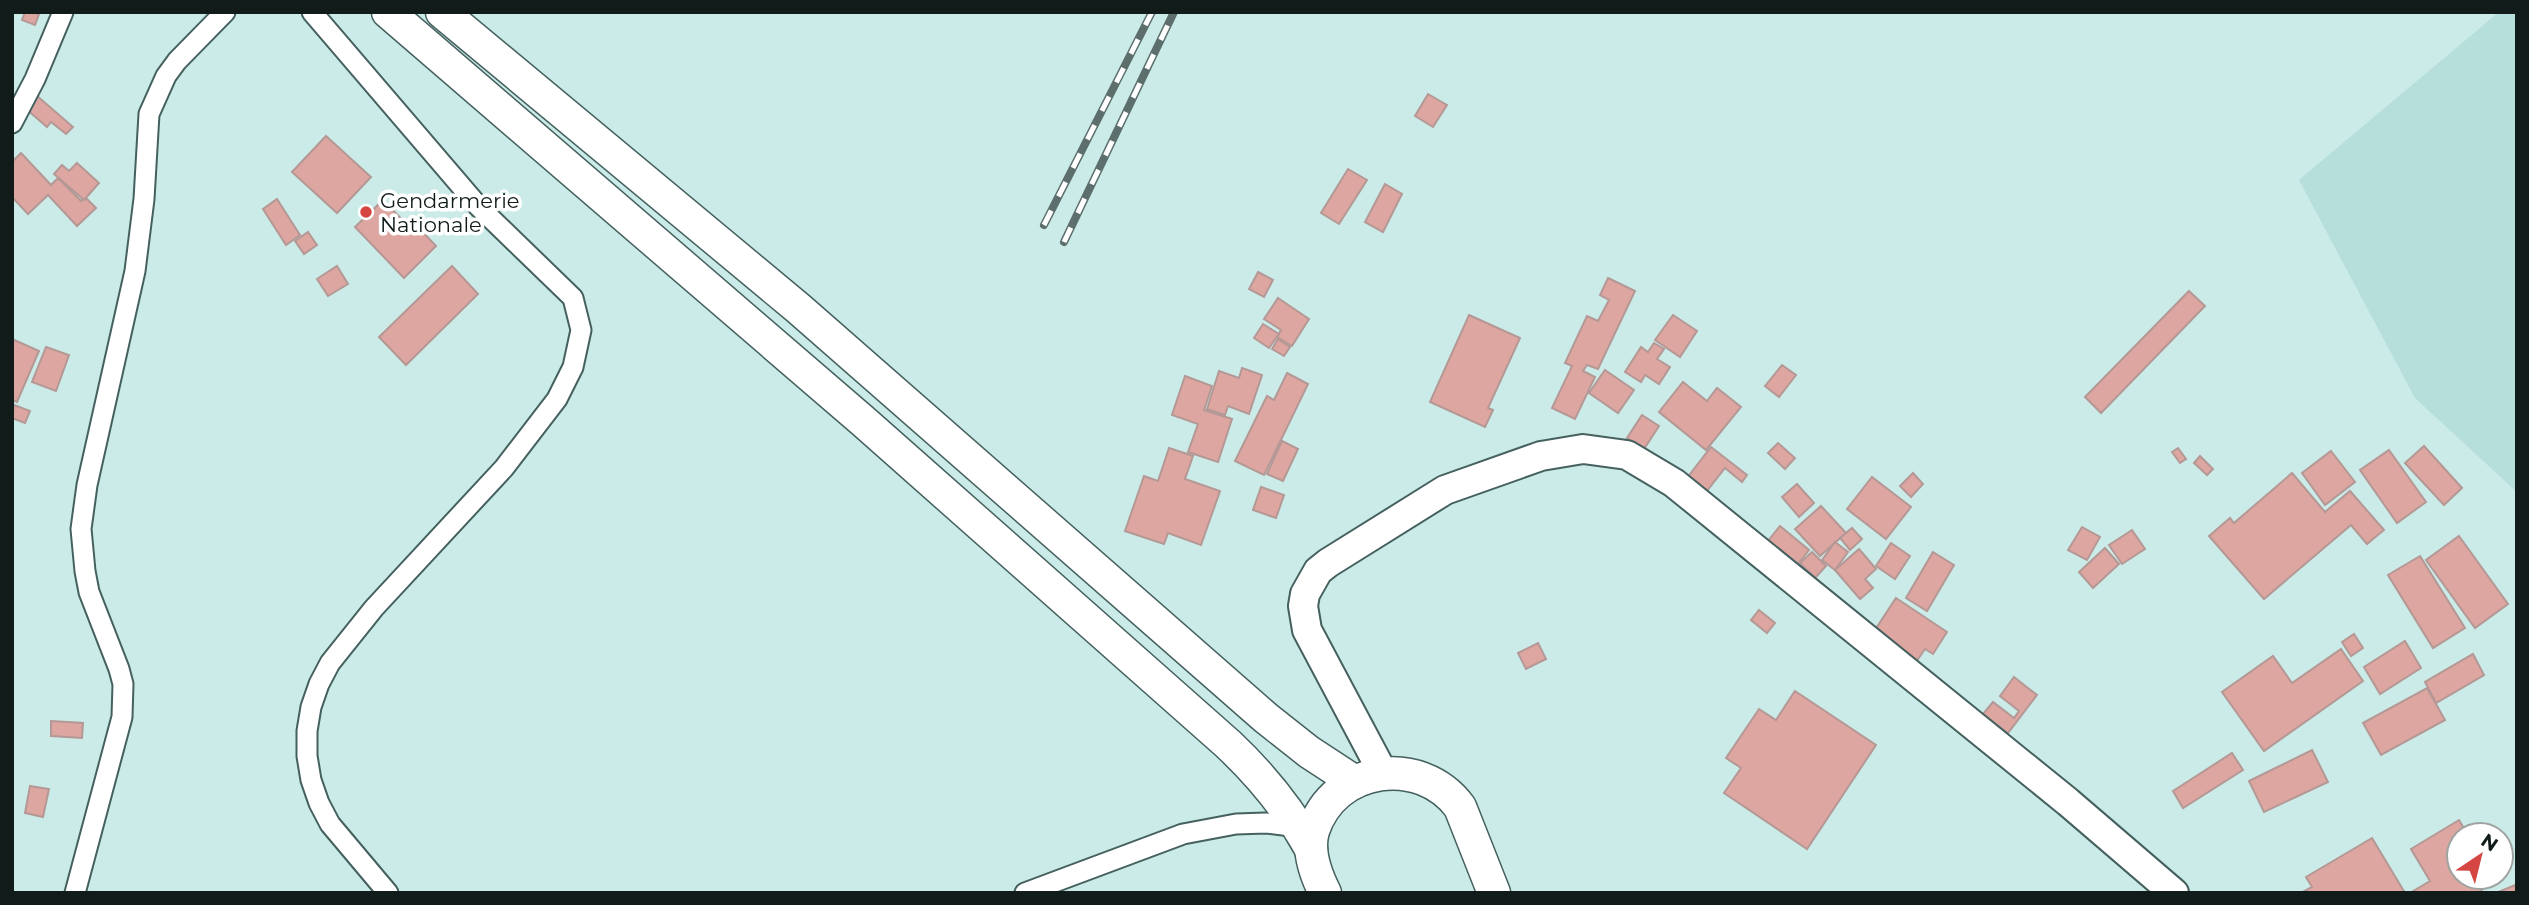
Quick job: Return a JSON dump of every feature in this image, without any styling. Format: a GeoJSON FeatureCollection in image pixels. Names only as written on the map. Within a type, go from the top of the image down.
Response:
{"type":"FeatureCollection","features":[{"type":"Feature","properties":{"kind":"main road"},"geometry":{"type":"LineString","coordinates":[[388,12],[863,421],[1228,744],[1254,769],[1305,838],[1325,893]]}},
{"type":"Feature","properties":{"kind":"main road"},"geometry":{"type":"LineString","coordinates":[[442,12],[788,300],[1266,718],[1309,752],[1369,778]]}},
{"type":"Feature","properties":{"kind":"main road"},"geometry":{"type":"LineString","coordinates":[[1369,778],[1307,630],[1303,606],[1310,582],[1328,563],[1446,490],[1541,456],[1583,449],[1605,452],[1627,456],[1674,484],[2068,802],[2174,893]]}},
{"type":"Feature","properties":{"kind":"main road"},"geometry":{"type":"LineString","coordinates":[[1305,838],[1313,831],[1331,801],[1369,778],[1413,775],[1427,779],[1452,796],[1460,807],[1494,893]]}},
{"type":"Feature","properties":{"kind":"street"},"geometry":{"type":"LineString","coordinates":[[12,123],[35,79],[64,12]]}},
{"type":"Feature","properties":{"kind":"street"},"geometry":{"type":"LineString","coordinates":[[312,12],[480,207],[573,298],[581,330],[573,367],[557,398],[504,468],[374,608],[330,663],[315,696],[307,731],[307,756],[319,803],[338,834],[388,893]]}},
{"type":"Feature","properties":{"kind":"street"},"geometry":{"type":"LineString","coordinates":[[75,893],[115,746],[123,701],[119,669],[95,611],[87,582],[82,551],[83,506],[135,271],[144,199],[149,114],[166,76],[213,16]]}},
{"type":"Feature","properties":{"kind":"street"},"geometry":{"type":"LineString","coordinates":[[1026,893],[1182,834],[1236,824],[1266,823],[1305,838]]}},
{"type":"Feature","properties":{"kind":"shaded area"},"geometry":{"type":"Polygon","coordinates":[[[2499,12],[2517,12],[2517,492],[2415,398],[2299,180],[2499,12]]]}},
{"type":"Feature","properties":{"kind":"building"},"geometry":{"type":"Polygon","coordinates":[[[25,12],[39,14],[35,25],[22,20],[25,12]]]}},
{"type":"Feature","properties":{"kind":"building"},"geometry":{"type":"Polygon","coordinates":[[[1428,94],[1447,105],[1433,127],[1415,116],[1428,94]]]}},
{"type":"Feature","properties":{"kind":"building"},"geometry":{"type":"Polygon","coordinates":[[[36,95],[73,127],[66,134],[51,122],[47,127],[25,108],[36,95]]]}},
{"type":"Feature","properties":{"kind":"building"},"geometry":{"type":"Polygon","coordinates":[[[326,136],[371,177],[337,213],[292,172],[326,136]]]}},
{"type":"Feature","properties":{"kind":"building"},"geometry":{"type":"Polygon","coordinates":[[[21,153],[51,185],[58,178],[81,201],[85,197],[96,208],[77,226],[48,195],[28,214],[12,197],[12,162],[21,153]]]}},
{"type":"Feature","properties":{"kind":"building"},"geometry":{"type":"Polygon","coordinates":[[[77,163],[99,183],[84,200],[54,174],[62,165],[69,171],[77,163]]]}},
{"type":"Feature","properties":{"kind":"building"},"geometry":{"type":"Polygon","coordinates":[[[1348,169],[1367,180],[1339,224],[1321,213],[1348,169]]]}},
{"type":"Feature","properties":{"kind":"building"},"geometry":{"type":"Polygon","coordinates":[[[1385,184],[1402,194],[1383,232],[1365,222],[1385,184]]]}},
{"type":"Feature","properties":{"kind":"building"},"geometry":{"type":"Polygon","coordinates":[[[277,199],[300,235],[286,245],[263,209],[277,199]]]}},
{"type":"Feature","properties":{"kind":"building"},"geometry":{"type":"Polygon","coordinates":[[[383,200],[414,232],[419,228],[436,246],[404,278],[355,227],[383,200]]]}},
{"type":"Feature","properties":{"kind":"building"},"geometry":{"type":"Polygon","coordinates":[[[308,232],[317,245],[304,254],[295,241],[308,232]]]}},
{"type":"Feature","properties":{"kind":"building"},"geometry":{"type":"Polygon","coordinates":[[[337,266],[348,284],[328,296],[317,279],[337,266]]]}},
{"type":"Feature","properties":{"kind":"building"},"geometry":{"type":"Polygon","coordinates":[[[452,266],[478,294],[406,365],[379,337],[452,266]]]}},
{"type":"Feature","properties":{"kind":"building"},"geometry":{"type":"Polygon","coordinates":[[[1258,272],[1273,280],[1264,297],[1249,289],[1258,272]]]}},
{"type":"Feature","properties":{"kind":"building"},"geometry":{"type":"Polygon","coordinates":[[[1608,278],[1635,291],[1598,369],[1587,365],[1583,371],[1595,377],[1575,419],[1552,408],[1572,366],[1565,363],[1587,316],[1598,321],[1609,300],[1600,295],[1608,278]]]}},
{"type":"Feature","properties":{"kind":"building"},"geometry":{"type":"Polygon","coordinates":[[[2189,291],[2205,306],[2101,413],[2085,397],[2189,291]]]}},
{"type":"Feature","properties":{"kind":"building"},"geometry":{"type":"Polygon","coordinates":[[[1278,298],[1309,319],[1292,346],[1277,337],[1281,330],[1264,319],[1278,298]]]}},
{"type":"Feature","properties":{"kind":"building"},"geometry":{"type":"Polygon","coordinates":[[[1469,315],[1520,338],[1488,408],[1493,410],[1485,427],[1430,402],[1469,315]]]}},
{"type":"Feature","properties":{"kind":"building"},"geometry":{"type":"Polygon","coordinates":[[[1673,315],[1697,331],[1680,357],[1655,340],[1673,315]]]}},
{"type":"Feature","properties":{"kind":"building"},"geometry":{"type":"Polygon","coordinates":[[[1263,324],[1279,334],[1269,348],[1254,338],[1263,324]]]}},
{"type":"Feature","properties":{"kind":"building"},"geometry":{"type":"Polygon","coordinates":[[[12,339],[39,351],[17,402],[12,400],[12,339]]]}},
{"type":"Feature","properties":{"kind":"building"},"geometry":{"type":"Polygon","coordinates":[[[1278,339],[1290,347],[1284,356],[1272,349],[1278,339]]]}},
{"type":"Feature","properties":{"kind":"building"},"geometry":{"type":"Polygon","coordinates":[[[1654,343],[1664,349],[1657,359],[1670,367],[1659,384],[1645,375],[1641,382],[1625,372],[1641,347],[1648,352],[1654,343]]]}},
{"type":"Feature","properties":{"kind":"building"},"geometry":{"type":"Polygon","coordinates":[[[46,347],[69,355],[56,391],[32,382],[46,347]]]}},
{"type":"Feature","properties":{"kind":"building"},"geometry":{"type":"Polygon","coordinates":[[[1782,365],[1796,375],[1779,397],[1765,386],[1782,365]]]}},
{"type":"Feature","properties":{"kind":"building"},"geometry":{"type":"Polygon","coordinates":[[[1242,368],[1262,375],[1249,414],[1228,406],[1225,415],[1207,409],[1219,371],[1239,378],[1242,368]]]}},
{"type":"Feature","properties":{"kind":"building"},"geometry":{"type":"Polygon","coordinates":[[[1605,370],[1634,390],[1618,413],[1589,393],[1605,370]]]}},
{"type":"Feature","properties":{"kind":"building"},"geometry":{"type":"Polygon","coordinates":[[[1287,373],[1308,384],[1264,475],[1235,461],[1267,396],[1274,400],[1287,373]]]}},
{"type":"Feature","properties":{"kind":"building"},"geometry":{"type":"Polygon","coordinates":[[[1185,376],[1212,386],[1204,410],[1232,419],[1218,462],[1188,452],[1198,424],[1172,415],[1185,376]]]}},
{"type":"Feature","properties":{"kind":"building"},"geometry":{"type":"Polygon","coordinates":[[[1683,382],[1707,401],[1717,388],[1741,407],[1706,450],[1659,412],[1683,382]]]}},
{"type":"Feature","properties":{"kind":"building"},"geometry":{"type":"Polygon","coordinates":[[[14,405],[30,411],[25,423],[12,418],[14,405]]]}},
{"type":"Feature","properties":{"kind":"building"},"geometry":{"type":"Polygon","coordinates":[[[1642,415],[1659,426],[1644,449],[1627,438],[1642,415]]]}},
{"type":"Feature","properties":{"kind":"building"},"geometry":{"type":"Polygon","coordinates":[[[1282,441],[1298,449],[1283,481],[1267,474],[1282,441]]]}},
{"type":"Feature","properties":{"kind":"building"},"geometry":{"type":"Polygon","coordinates":[[[1778,443],[1795,458],[1785,469],[1768,453],[1778,443]]]}},
{"type":"Feature","properties":{"kind":"building"},"geometry":{"type":"Polygon","coordinates":[[[2424,446],[2462,488],[2444,505],[2405,463],[2424,446]]]}},
{"type":"Feature","properties":{"kind":"building"},"geometry":{"type":"Polygon","coordinates":[[[1711,447],[1747,475],[1742,482],[1725,468],[1706,492],[1687,478],[1711,447]]]}},
{"type":"Feature","properties":{"kind":"building"},"geometry":{"type":"Polygon","coordinates":[[[1169,448],[1193,456],[1185,479],[1220,491],[1201,545],[1168,533],[1164,544],[1125,531],[1144,476],[1158,481],[1169,448]]]}},
{"type":"Feature","properties":{"kind":"building"},"geometry":{"type":"Polygon","coordinates":[[[2178,448],[2186,459],[2180,463],[2172,452],[2178,448]]]}},
{"type":"Feature","properties":{"kind":"building"},"geometry":{"type":"Polygon","coordinates":[[[2389,450],[2426,502],[2397,523],[2360,470],[2389,450]]]}},
{"type":"Feature","properties":{"kind":"building"},"geometry":{"type":"Polygon","coordinates":[[[2331,451],[2355,482],[2325,505],[2302,473],[2331,451]]]}},
{"type":"Feature","properties":{"kind":"building"},"geometry":{"type":"Polygon","coordinates":[[[2200,456],[2213,469],[2207,475],[2194,463],[2200,456]]]}},
{"type":"Feature","properties":{"kind":"building"},"geometry":{"type":"Polygon","coordinates":[[[1913,473],[1923,484],[1911,497],[1900,486],[1913,473]]]}},
{"type":"Feature","properties":{"kind":"building"},"geometry":{"type":"Polygon","coordinates":[[[2292,473],[2325,512],[2350,491],[2384,530],[2367,544],[2351,525],[2264,599],[2209,536],[2230,518],[2234,523],[2292,473]]]}},
{"type":"Feature","properties":{"kind":"building"},"geometry":{"type":"Polygon","coordinates":[[[1872,477],[1911,507],[1886,539],[1847,509],[1872,477]]]}},
{"type":"Feature","properties":{"kind":"building"},"geometry":{"type":"Polygon","coordinates":[[[1797,484],[1814,503],[1799,517],[1782,497],[1797,484]]]}},
{"type":"Feature","properties":{"kind":"building"},"geometry":{"type":"Polygon","coordinates":[[[1261,487],[1284,495],[1276,518],[1253,510],[1261,487]]]}},
{"type":"Feature","properties":{"kind":"building"},"geometry":{"type":"Polygon","coordinates":[[[1821,506],[1846,533],[1820,556],[1795,529],[1821,506]]]}},
{"type":"Feature","properties":{"kind":"building"},"geometry":{"type":"Polygon","coordinates":[[[1780,526],[1809,550],[1790,574],[1760,551],[1780,526]]]}},
{"type":"Feature","properties":{"kind":"building"},"geometry":{"type":"Polygon","coordinates":[[[2082,527],[2100,537],[2087,560],[2068,550],[2082,527]]]}},
{"type":"Feature","properties":{"kind":"building"},"geometry":{"type":"Polygon","coordinates":[[[1852,528],[1862,539],[1850,550],[1840,538],[1852,528]]]}},
{"type":"Feature","properties":{"kind":"building"},"geometry":{"type":"Polygon","coordinates":[[[2132,530],[2145,549],[2122,564],[2109,545],[2132,530]]]}},
{"type":"Feature","properties":{"kind":"building"},"geometry":{"type":"Polygon","coordinates":[[[2459,536],[2508,604],[2475,628],[2426,560],[2459,536]]]}},
{"type":"Feature","properties":{"kind":"building"},"geometry":{"type":"Polygon","coordinates":[[[1835,542],[1848,552],[1835,570],[1822,560],[1835,542]]]}},
{"type":"Feature","properties":{"kind":"building"},"geometry":{"type":"Polygon","coordinates":[[[1891,543],[1910,556],[1895,579],[1876,566],[1891,543]]]}},
{"type":"Feature","properties":{"kind":"building"},"geometry":{"type":"Polygon","coordinates":[[[2105,548],[2119,564],[2093,588],[2079,572],[2105,548]]]}},
{"type":"Feature","properties":{"kind":"building"},"geometry":{"type":"Polygon","coordinates":[[[1859,549],[1876,569],[1865,579],[1873,588],[1860,599],[1835,570],[1859,549]]]}},
{"type":"Feature","properties":{"kind":"building"},"geometry":{"type":"Polygon","coordinates":[[[1812,552],[1826,566],[1815,578],[1800,563],[1812,552]]]}},
{"type":"Feature","properties":{"kind":"building"},"geometry":{"type":"Polygon","coordinates":[[[1933,552],[1954,565],[1927,611],[1906,598],[1933,552]]]}},
{"type":"Feature","properties":{"kind":"building"},"geometry":{"type":"Polygon","coordinates":[[[2420,556],[2465,628],[2433,648],[2388,575],[2420,556]]]}},
{"type":"Feature","properties":{"kind":"building"},"geometry":{"type":"Polygon","coordinates":[[[1896,598],[1947,632],[1933,654],[1925,649],[1912,668],[1875,630],[1896,598]]]}},
{"type":"Feature","properties":{"kind":"building"},"geometry":{"type":"Polygon","coordinates":[[[1759,610],[1775,623],[1767,633],[1751,620],[1759,610]]]}},
{"type":"Feature","properties":{"kind":"building"},"geometry":{"type":"Polygon","coordinates":[[[2354,634],[2363,648],[2351,656],[2342,642],[2354,634]]]}},
{"type":"Feature","properties":{"kind":"building"},"geometry":{"type":"Polygon","coordinates":[[[2405,641],[2421,668],[2380,694],[2364,667],[2405,641]]]}},
{"type":"Feature","properties":{"kind":"building"},"geometry":{"type":"Polygon","coordinates":[[[1538,643],[1546,659],[1526,669],[1518,653],[1538,643]]]}},
{"type":"Feature","properties":{"kind":"building"},"geometry":{"type":"Polygon","coordinates":[[[2341,649],[2363,681],[2264,751],[2222,692],[2273,656],[2292,683],[2341,649]]]}},
{"type":"Feature","properties":{"kind":"building"},"geometry":{"type":"Polygon","coordinates":[[[2473,654],[2484,675],[2436,703],[2425,682],[2473,654]]]}},
{"type":"Feature","properties":{"kind":"building"},"geometry":{"type":"Polygon","coordinates":[[[2014,677],[2037,695],[2008,733],[1983,714],[1993,702],[2014,718],[2019,711],[2000,696],[2014,677]]]}},
{"type":"Feature","properties":{"kind":"building"},"geometry":{"type":"Polygon","coordinates":[[[2427,688],[2445,720],[2381,755],[2363,723],[2427,688]]]}},
{"type":"Feature","properties":{"kind":"building"},"geometry":{"type":"Polygon","coordinates":[[[1795,691],[1876,745],[1807,849],[1724,793],[1741,768],[1726,758],[1759,709],[1776,720],[1795,691]]]}},
{"type":"Feature","properties":{"kind":"building"},"geometry":{"type":"Polygon","coordinates":[[[51,721],[83,723],[82,738],[51,736],[51,721]]]}},
{"type":"Feature","properties":{"kind":"building"},"geometry":{"type":"Polygon","coordinates":[[[2312,750],[2328,782],[2264,812],[2249,781],[2312,750]]]}},
{"type":"Feature","properties":{"kind":"building"},"geometry":{"type":"Polygon","coordinates":[[[2232,753],[2243,770],[2183,808],[2173,791],[2232,753]]]}},
{"type":"Feature","properties":{"kind":"building"},"geometry":{"type":"Polygon","coordinates":[[[30,786],[49,789],[43,817],[25,813],[30,786]]]}},
{"type":"Feature","properties":{"kind":"building"},"geometry":{"type":"Polygon","coordinates":[[[2445,828],[2445,891],[2483,893],[2410,893],[2430,881],[2411,849],[2445,828]]]}},
{"type":"Feature","properties":{"kind":"building"},"geometry":{"type":"Polygon","coordinates":[[[2372,838],[2405,893],[2301,893],[2312,887],[2306,877],[2372,838]]]}},
{"type":"Feature","properties":{"kind":"building"},"geometry":{"type":"Polygon","coordinates":[[[2515,885],[2517,893],[2496,893],[2515,891],[2515,885]]]}},
{"type":"Feature","properties":{"kind":"railway"},"geometry":{"type":"LineString","coordinates":[[1044,225],[1152,12]]}},
{"type":"Feature","properties":{"kind":"railway"},"geometry":{"type":"LineString","coordinates":[[1064,242],[1174,12]]}},
{"type":"Feature","properties":{"kind":"place","name":"Gendarmerie Nationale"},"geometry":{"type":"Point","coordinates":[366,212]}}]}
